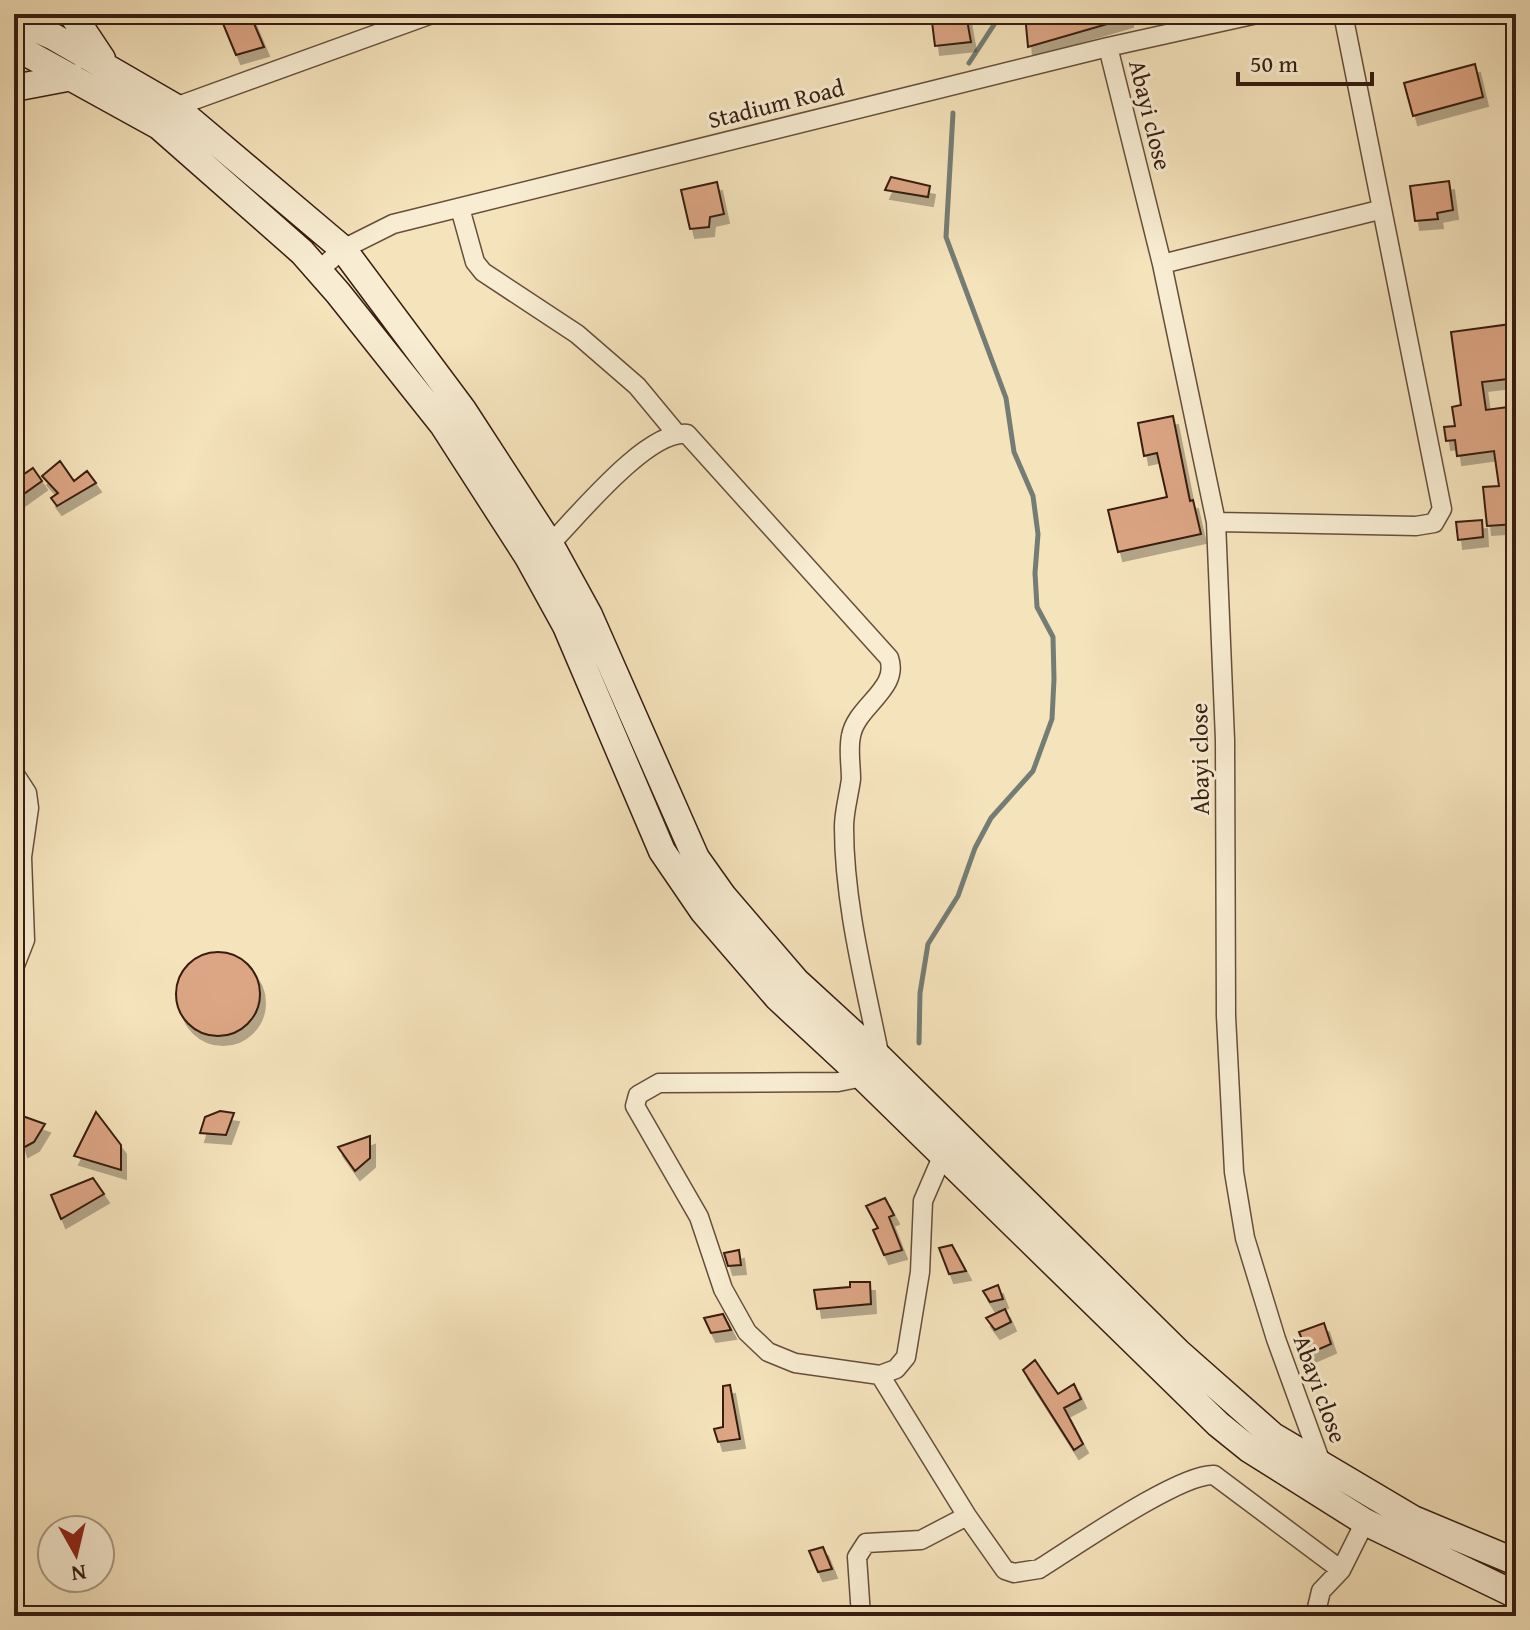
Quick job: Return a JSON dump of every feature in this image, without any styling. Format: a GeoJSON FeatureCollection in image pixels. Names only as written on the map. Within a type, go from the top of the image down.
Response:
{"type":"FeatureCollection","features":[{"type":"Feature","properties":{"kind":"street"},"geometry":{"type":"LineString","coordinates":[[72,14],[111,72]]}},
{"type":"Feature","properties":{"kind":"street"},"geometry":{"type":"LineString","coordinates":[[175,107],[432,14]]}},
{"type":"Feature","properties":{"kind":"street","name":"Stadium Road"},"geometry":{"type":"LineString","coordinates":[[318,271],[343,249],[393,224],[1108,47],[1257,14]]}},
{"type":"Feature","properties":{"kind":"street"},"geometry":{"type":"LineString","coordinates":[[1216,522],[1416,526],[1434,523],[1442,509],[1379,210],[1343,14]]}},
{"type":"Feature","properties":{"kind":"street"},"geometry":{"type":"LineString","coordinates":[[18,29],[111,72],[175,107],[343,249],[463,410],[550,544],[589,615],[696,858],[723,896],[871,1067],[942,1157],[1218,1424],[1249,1449],[1365,1522],[1516,1595]]}},
{"type":"Feature","properties":{"kind":"street"},"geometry":{"type":"LineString","coordinates":[[18,29],[72,77],[159,126],[318,271],[443,425],[528,557],[566,626],[639,801],[674,870],[703,911],[778,998],[871,1067],[1235,1405],[1273,1436],[1413,1519],[1516,1562]]}},
{"type":"Feature","properties":{"kind":"street","name":"Abayi close"},"geometry":{"type":"LineString","coordinates":[[1108,47],[1162,264],[1216,522],[1225,740],[1226,1016],[1234,1172],[1245,1238],[1276,1339],[1323,1468]]}},
{"type":"Feature","properties":{"kind":"street"},"geometry":{"type":"LineString","coordinates":[[14,88],[72,77]]}},
{"type":"Feature","properties":{"kind":"street"},"geometry":{"type":"LineString","coordinates":[[460,208],[475,262],[483,272],[577,334],[637,386],[676,433],[695,439],[892,665],[889,680],[854,725],[844,827],[871,1067]]}},
{"type":"Feature","properties":{"kind":"street"},"geometry":{"type":"LineString","coordinates":[[1162,264],[1379,210]]}},
{"type":"Feature","properties":{"kind":"street"},"geometry":{"type":"LineString","coordinates":[[550,544],[628,465],[676,433]]}},
{"type":"Feature","properties":{"kind":"street"},"geometry":{"type":"LineString","coordinates":[[14,773],[27,793],[29,818],[22,857],[25,940],[14,968]]}},
{"type":"Feature","properties":{"kind":"street"},"geometry":{"type":"LineString","coordinates":[[871,1067],[838,1082],[659,1083],[638,1095],[635,1106],[692,1204],[723,1289],[747,1332],[768,1352],[795,1363],[880,1375],[896,1369],[906,1357],[920,1272],[923,1201],[942,1157]]}},
{"type":"Feature","properties":{"kind":"street"},"geometry":{"type":"LineString","coordinates":[[880,1375],[967,1516],[1005,1570],[1027,1572],[1039,1569],[1173,1488],[1205,1474],[1214,1475],[1341,1570]]}},
{"type":"Feature","properties":{"kind":"street"},"geometry":{"type":"LineString","coordinates":[[861,1616],[857,1557],[866,1543],[921,1540],[967,1516]]}},
{"type":"Feature","properties":{"kind":"street"},"geometry":{"type":"LineString","coordinates":[[1315,1616],[1321,1591],[1341,1570],[1365,1522]]}},
{"type":"Feature","properties":{"kind":"building"},"geometry":{"type":"Polygon","coordinates":[[[219,14],[250,14],[264,47],[236,55],[219,14]]]}},
{"type":"Feature","properties":{"kind":"building"},"geometry":{"type":"Polygon","coordinates":[[[931,14],[966,14],[971,42],[935,46],[931,14]]]}},
{"type":"Feature","properties":{"kind":"building"},"geometry":{"type":"Polygon","coordinates":[[[1025,14],[1128,14],[1128,18],[1028,47],[1025,14]]]}},
{"type":"Feature","properties":{"kind":"building"},"geometry":{"type":"Polygon","coordinates":[[[1475,64],[1483,97],[1413,116],[1404,83],[1475,64]]]}},
{"type":"Feature","properties":{"kind":"building"},"geometry":{"type":"Polygon","coordinates":[[[891,177],[930,186],[928,197],[885,190],[891,177]]]}},
{"type":"Feature","properties":{"kind":"building"},"geometry":{"type":"Polygon","coordinates":[[[1449,181],[1453,210],[1437,213],[1438,219],[1415,221],[1410,186],[1449,181]]]}},
{"type":"Feature","properties":{"kind":"building"},"geometry":{"type":"Polygon","coordinates":[[[717,182],[724,214],[710,217],[709,227],[690,229],[681,190],[717,182]]]}},
{"type":"Feature","properties":{"kind":"building"},"geometry":{"type":"Polygon","coordinates":[[[1511,324],[1516,378],[1482,382],[1486,410],[1516,406],[1516,524],[1487,526],[1483,487],[1499,486],[1494,451],[1457,456],[1455,440],[1446,441],[1444,427],[1455,426],[1452,407],[1461,405],[1451,332],[1511,324]]]}},
{"type":"Feature","properties":{"kind":"building"},"geometry":{"type":"Polygon","coordinates":[[[1173,416],[1190,501],[1193,500],[1201,534],[1118,552],[1108,510],[1167,497],[1157,453],[1144,456],[1138,423],[1173,416]]]}},
{"type":"Feature","properties":{"kind":"building"},"geometry":{"type":"Polygon","coordinates":[[[60,461],[74,481],[87,471],[96,483],[57,506],[51,498],[58,493],[42,476],[60,461]]]}},
{"type":"Feature","properties":{"kind":"building"},"geometry":{"type":"Polygon","coordinates":[[[33,468],[42,481],[14,501],[14,481],[33,468]]]}},
{"type":"Feature","properties":{"kind":"building"},"geometry":{"type":"Polygon","coordinates":[[[1482,520],[1483,537],[1458,540],[1456,522],[1482,520]]]}},
{"type":"Feature","properties":{"kind":"building"},"geometry":{"type":"Polygon","coordinates":[[[218,952],[234,955],[248,964],[257,978],[260,994],[257,1010],[248,1024],[234,1033],[218,1036],[202,1033],[188,1024],[179,1010],[176,994],[179,978],[188,964],[202,955],[218,952]]]}},
{"type":"Feature","properties":{"kind":"building"},"geometry":{"type":"Polygon","coordinates":[[[220,1111],[234,1113],[226,1135],[200,1133],[205,1117],[220,1111]]]}},
{"type":"Feature","properties":{"kind":"building"},"geometry":{"type":"Polygon","coordinates":[[[96,1112],[121,1145],[121,1170],[74,1156],[96,1112]]]}},
{"type":"Feature","properties":{"kind":"building"},"geometry":{"type":"Polygon","coordinates":[[[14,1113],[45,1124],[34,1142],[23,1148],[19,1135],[14,1137],[14,1113]]]}},
{"type":"Feature","properties":{"kind":"building"},"geometry":{"type":"Polygon","coordinates":[[[370,1136],[370,1158],[355,1171],[338,1147],[370,1136]]]}},
{"type":"Feature","properties":{"kind":"building"},"geometry":{"type":"Polygon","coordinates":[[[93,1178],[104,1194],[61,1219],[51,1195],[93,1178]]]}},
{"type":"Feature","properties":{"kind":"building"},"geometry":{"type":"Polygon","coordinates":[[[885,1198],[894,1215],[889,1217],[902,1250],[884,1255],[873,1230],[878,1228],[866,1206],[885,1198]]]}},
{"type":"Feature","properties":{"kind":"building"},"geometry":{"type":"Polygon","coordinates":[[[952,1245],[966,1271],[949,1274],[939,1248],[952,1245]]]}},
{"type":"Feature","properties":{"kind":"building"},"geometry":{"type":"Polygon","coordinates":[[[739,1250],[741,1265],[728,1266],[724,1253],[739,1250]]]}},
{"type":"Feature","properties":{"kind":"building"},"geometry":{"type":"Polygon","coordinates":[[[850,1282],[870,1282],[871,1304],[817,1309],[814,1290],[850,1287],[850,1282]]]}},
{"type":"Feature","properties":{"kind":"building"},"geometry":{"type":"Polygon","coordinates":[[[998,1285],[1003,1299],[990,1302],[983,1291],[998,1285]]]}},
{"type":"Feature","properties":{"kind":"building"},"geometry":{"type":"Polygon","coordinates":[[[1005,1309],[1011,1322],[995,1330],[986,1318],[1005,1309]]]}},
{"type":"Feature","properties":{"kind":"building"},"geometry":{"type":"Polygon","coordinates":[[[723,1314],[731,1330],[711,1333],[704,1318],[723,1314]]]}},
{"type":"Feature","properties":{"kind":"building"},"geometry":{"type":"Polygon","coordinates":[[[1324,1323],[1331,1344],[1308,1354],[1299,1332],[1324,1323]]]}},
{"type":"Feature","properties":{"kind":"building"},"geometry":{"type":"Polygon","coordinates":[[[1035,1360],[1058,1394],[1074,1384],[1081,1399],[1064,1408],[1083,1444],[1074,1450],[1023,1370],[1035,1360]]]}},
{"type":"Feature","properties":{"kind":"building"},"geometry":{"type":"Polygon","coordinates":[[[730,1385],[740,1439],[718,1442],[714,1429],[723,1427],[723,1386],[730,1385]]]}},
{"type":"Feature","properties":{"kind":"building"},"geometry":{"type":"Polygon","coordinates":[[[823,1547],[832,1569],[818,1572],[809,1551],[823,1547]]]}},
{"type":"Feature","properties":{"kind":"waterway"},"geometry":{"type":"LineString","coordinates":[[969,63],[1001,14]]}},
{"type":"Feature","properties":{"kind":"waterway"},"geometry":{"type":"LineString","coordinates":[[919,1043],[920,993],[928,944],[958,896],[975,848],[991,818],[1033,771],[1052,719],[1054,679],[1053,637],[1037,607],[1035,573],[1038,534],[1033,496],[1014,452],[1006,398],[946,237],[953,113]]}}]}
